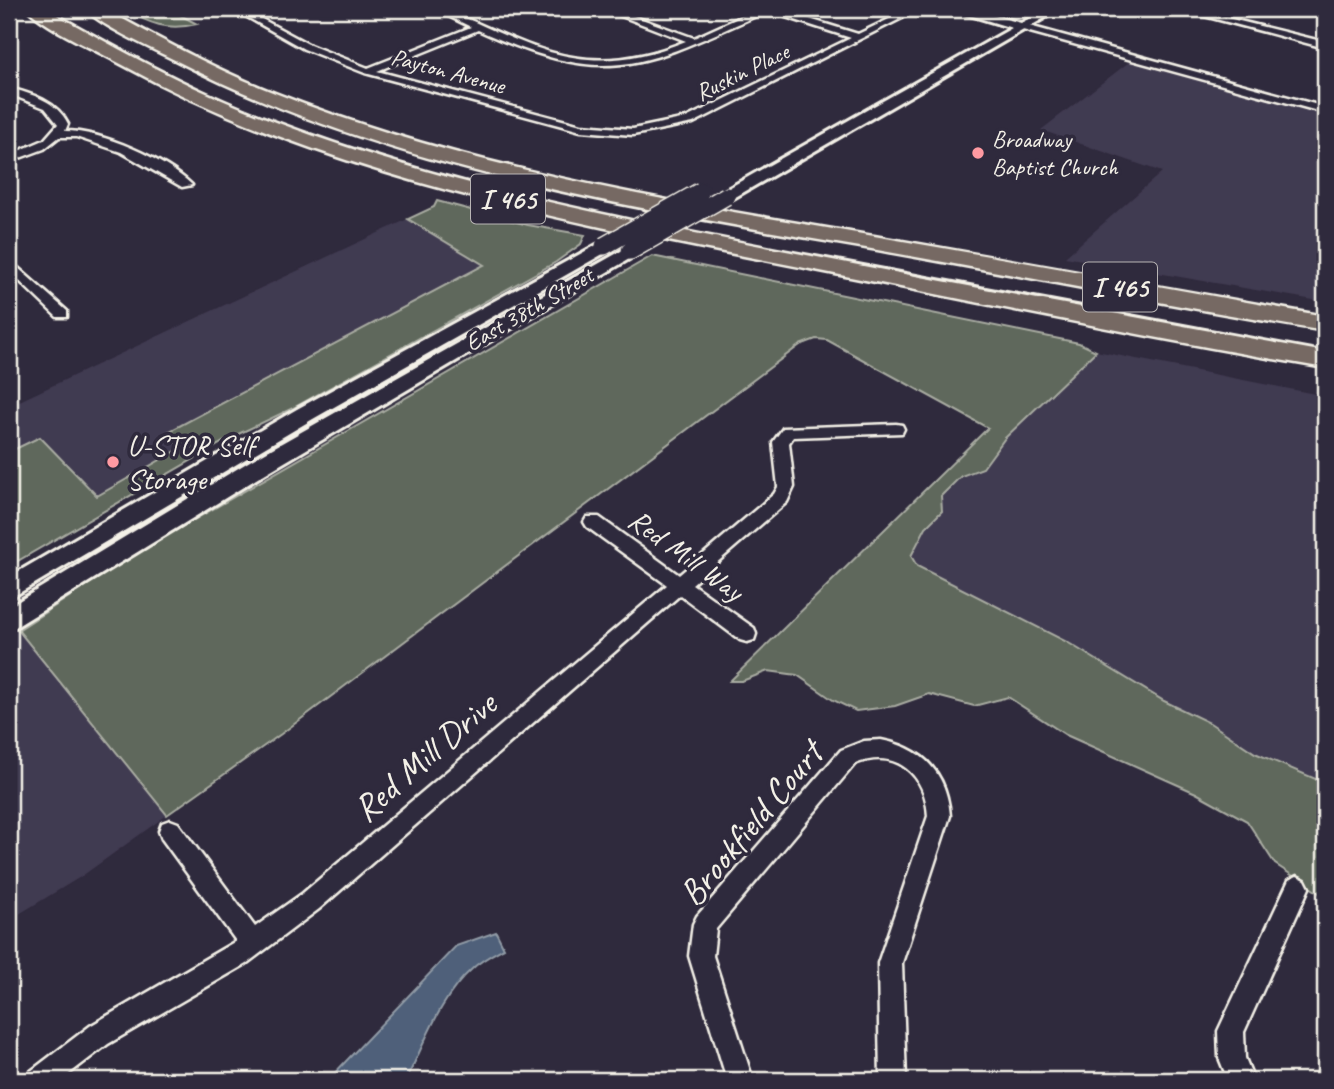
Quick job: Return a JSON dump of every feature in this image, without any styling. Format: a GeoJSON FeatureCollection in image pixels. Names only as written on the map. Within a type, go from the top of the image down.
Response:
{"type":"FeatureCollection","features":[{"type":"Feature","properties":{"kind":"highway","name":"I 465"},"geometry":{"type":"LineString","coordinates":[[35,9],[148,73],[213,103],[292,134],[416,174],[646,231],[1325,360]]}},
{"type":"Feature","properties":{"kind":"highway","name":"I 465"},"geometry":{"type":"LineString","coordinates":[[93,9],[168,52],[274,99],[387,138],[511,172],[685,210],[1325,324]]}},
{"type":"Feature","properties":{"kind":"highway"},"geometry":{"type":"LineString","coordinates":[[1047,308],[1325,376]]}},
{"type":"Feature","properties":{"kind":"main road"},"geometry":{"type":"LineString","coordinates":[[956,9],[1022,27]]}},
{"type":"Feature","properties":{"kind":"main road"},"geometry":{"type":"LineString","coordinates":[[746,167],[1003,22],[1031,9]]}},
{"type":"Feature","properties":{"kind":"main road","name":"East 38th Street"},"geometry":{"type":"LineString","coordinates":[[9,589],[316,408],[604,246],[713,191],[1054,9]]}},
{"type":"Feature","properties":{"kind":"main road","name":"East 38th Street"},"geometry":{"type":"LineString","coordinates":[[9,620],[246,474],[630,251],[713,191]]}},
{"type":"Feature","properties":{"kind":"street","name":"Payton Avenue"},"geometry":{"type":"LineString","coordinates":[[237,9],[307,47],[368,71],[582,128],[617,132],[660,130]]}},
{"type":"Feature","properties":{"kind":"street"},"geometry":{"type":"LineString","coordinates":[[438,9],[560,58],[612,64],[646,59],[767,9],[858,37]]}},
{"type":"Feature","properties":{"kind":"street"},"geometry":{"type":"LineString","coordinates":[[607,9],[692,40]]}},
{"type":"Feature","properties":{"kind":"street","name":"Ruskin Place"},"geometry":{"type":"LineString","coordinates":[[660,130],[689,121],[916,9]]}},
{"type":"Feature","properties":{"kind":"street"},"geometry":{"type":"LineString","coordinates":[[1182,9],[1325,45]]}},
{"type":"Feature","properties":{"kind":"street"},"geometry":{"type":"LineString","coordinates":[[368,71],[480,26]]}},
{"type":"Feature","properties":{"kind":"street"},"geometry":{"type":"LineString","coordinates":[[1022,27],[1093,44],[1325,110]]}},
{"type":"Feature","properties":{"kind":"street"},"geometry":{"type":"LineString","coordinates":[[9,91],[36,100],[60,115],[63,124],[58,134],[34,149],[9,159]]}},
{"type":"Feature","properties":{"kind":"street"},"geometry":{"type":"LineString","coordinates":[[58,134],[103,138],[186,185]]}},
{"type":"Feature","properties":{"kind":"street"},"geometry":{"type":"LineString","coordinates":[[9,264],[62,314]]}},
{"type":"Feature","properties":{"kind":"street","name":"Red Mill Drive"},"geometry":{"type":"LineString","coordinates":[[40,1080],[99,1035],[253,944],[311,901],[784,494],[786,487],[780,442],[786,435],[801,429],[896,429]]}},
{"type":"Feature","properties":{"kind":"street","name":"Red Mill Way"},"geometry":{"type":"LineString","coordinates":[[593,522],[747,634]]}},
{"type":"Feature","properties":{"kind":"street","name":"Brookfield Court"},"geometry":{"type":"LineString","coordinates":[[740,1080],[701,956],[705,924],[848,757],[875,748],[890,749],[913,759],[930,777],[940,800],[939,816],[890,963],[893,1080]]}},
{"type":"Feature","properties":{"kind":"street"},"geometry":{"type":"LineString","coordinates":[[170,831],[253,944]]}},
{"type":"Feature","properties":{"kind":"street"},"geometry":{"type":"LineString","coordinates":[[1241,1080],[1232,1058],[1231,1031],[1297,888]]}},
{"type":"Feature","properties":{"kind":"shaded area"},"geometry":{"type":"Polygon","coordinates":[[[1133,59],[1325,115],[1325,302],[1065,257],[1162,172],[1041,130],[1133,59]]]}},
{"type":"Feature","properties":{"kind":"shaded area"},"geometry":{"type":"Polygon","coordinates":[[[408,219],[485,265],[167,432],[182,448],[97,496],[40,437],[9,452],[9,402],[11,405],[408,219]]]}},
{"type":"Feature","properties":{"kind":"shaded area"},"geometry":{"type":"Polygon","coordinates":[[[1096,351],[1325,396],[1325,796],[1318,780],[1255,753],[1210,723],[1164,701],[1067,642],[917,566],[911,556],[926,527],[941,511],[941,496],[961,476],[983,468],[1005,438],[1096,351]]]}},
{"type":"Feature","properties":{"kind":"shaded area"},"geometry":{"type":"Polygon","coordinates":[[[18,630],[167,815],[82,876],[9,920],[9,636],[18,630]]]}},
{"type":"Feature","properties":{"kind":"green space"},"geometry":{"type":"Polygon","coordinates":[[[123,9],[169,9],[197,24],[177,27],[159,25],[123,9]]]}},
{"type":"Feature","properties":{"kind":"green space"},"geometry":{"type":"Polygon","coordinates":[[[437,201],[528,225],[585,235],[581,244],[556,262],[293,408],[232,437],[9,566],[9,452],[40,437],[97,496],[181,448],[166,433],[484,265],[408,219],[434,207],[437,201]]]}},
{"type":"Feature","properties":{"kind":"green space"},"geometry":{"type":"Polygon","coordinates":[[[652,256],[1079,343],[1096,351],[1005,438],[983,468],[961,476],[941,496],[942,511],[926,527],[911,556],[917,566],[1067,642],[1164,701],[1210,723],[1255,753],[1318,780],[1325,796],[1325,897],[1275,864],[1247,821],[1196,793],[1066,735],[1008,697],[974,706],[929,694],[895,706],[856,711],[833,700],[797,675],[768,671],[742,681],[730,681],[988,428],[827,340],[816,339],[800,345],[281,734],[167,815],[18,630],[140,551],[652,256]]]}},
{"type":"Feature","properties":{"kind":"water"},"geometry":{"type":"Polygon","coordinates":[[[496,932],[504,948],[476,966],[451,993],[434,1021],[406,1080],[328,1080],[456,946],[496,932]]]}},
{"type":"Feature","properties":{"kind":"place","name":"Broadway Baptist Church"},"geometry":{"type":"Point","coordinates":[978,153]}},
{"type":"Feature","properties":{"kind":"place","name":"U-STOR Self Storage"},"geometry":{"type":"Point","coordinates":[113,462]}}]}
